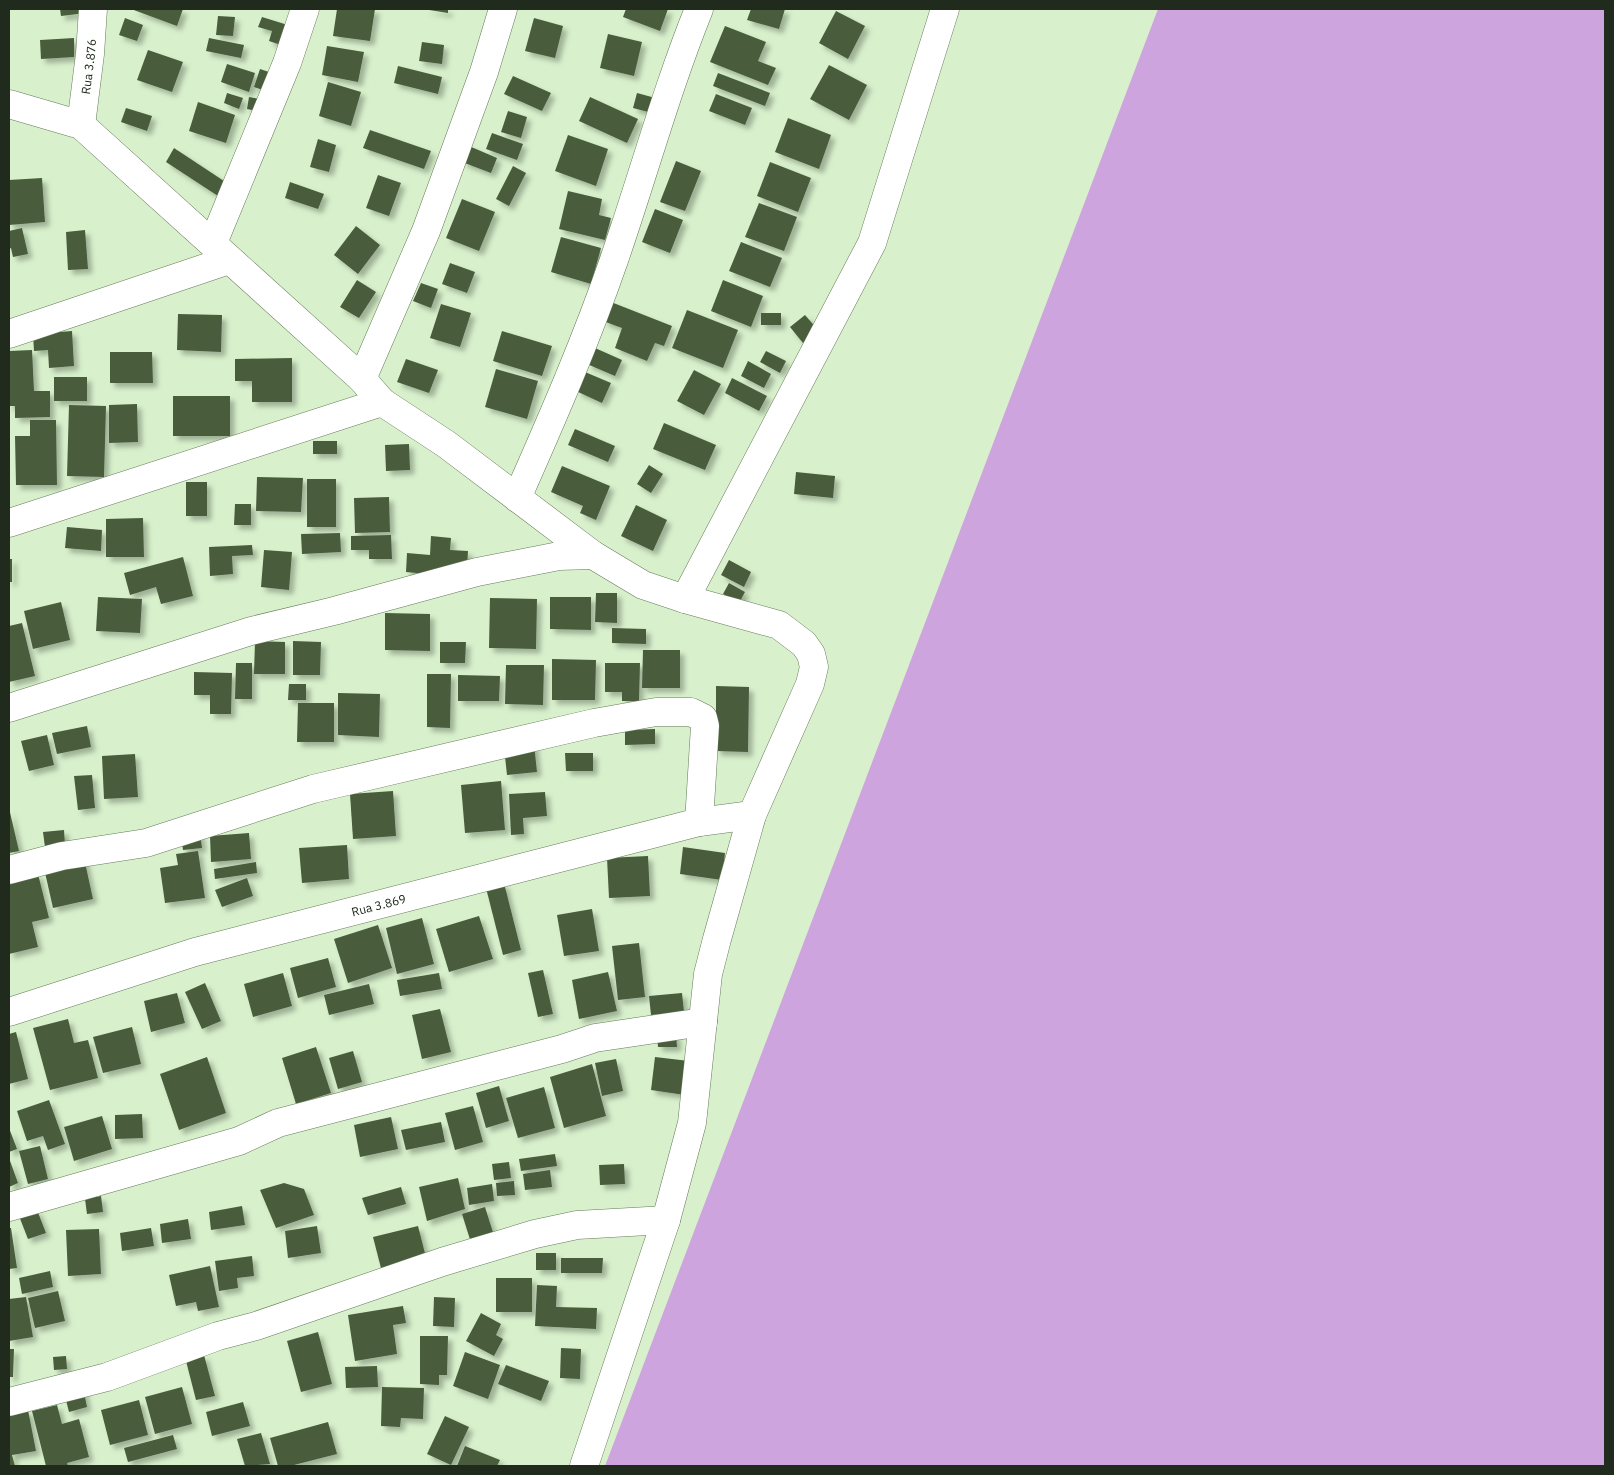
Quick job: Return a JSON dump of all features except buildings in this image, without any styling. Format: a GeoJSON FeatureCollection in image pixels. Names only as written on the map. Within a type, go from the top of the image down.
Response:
{"type":"FeatureCollection","features":[{"type":"Feature","properties":{"kind":"street","name":"Rua 3.876"},"geometry":{"type":"LineString","coordinates":[[81,125],[90,54],[93,9]]}},
{"type":"Feature","properties":{"kind":"street"},"geometry":{"type":"LineString","coordinates":[[9,334],[221,252],[305,9]]}},
{"type":"Feature","properties":{"kind":"street"},"geometry":{"type":"LineString","coordinates":[[362,379],[426,231],[484,72],[504,9]]}},
{"type":"Feature","properties":{"kind":"street"},"geometry":{"type":"LineString","coordinates":[[517,498],[575,368],[614,261],[672,81],[699,9]]}},
{"type":"Feature","properties":{"kind":"street"},"geometry":{"type":"LineString","coordinates":[[685,599],[872,244],[945,9]]}},
{"type":"Feature","properties":{"kind":"street"},"geometry":{"type":"LineString","coordinates":[[9,104],[81,125],[362,379],[382,402],[446,444],[593,555],[643,585],[779,626],[804,644],[811,654],[814,667],[810,684],[752,815],[714,948],[708,974],[692,1123],[666,1220],[584,1466]]}},
{"type":"Feature","properties":{"kind":"street"},"geometry":{"type":"LineString","coordinates":[[9,523],[382,402]]}},
{"type":"Feature","properties":{"kind":"street"},"geometry":{"type":"LineString","coordinates":[[9,708],[251,631],[334,611],[477,572],[559,556],[593,555]]}},
{"type":"Feature","properties":{"kind":"street"},"geometry":{"type":"LineString","coordinates":[[9,870],[62,856],[146,843],[313,789],[584,725],[656,712],[692,712],[703,718],[705,726],[699,822]]}},
{"type":"Feature","properties":{"kind":"street","name":"Rua 3.869"},"geometry":{"type":"LineString","coordinates":[[9,1012],[195,952],[699,822],[752,815]]}},
{"type":"Feature","properties":{"kind":"street"},"geometry":{"type":"LineString","coordinates":[[9,1207],[239,1141],[274,1124],[562,1049],[595,1038],[703,1022]]}},
{"type":"Feature","properties":{"kind":"street"},"geometry":{"type":"LineString","coordinates":[[9,1402],[107,1377],[218,1336],[256,1326],[442,1262],[535,1234],[577,1225],[666,1220]]}},
{"type":"Feature","properties":{"kind":"shaded area"},"geometry":{"type":"Polygon","coordinates":[[[1158,9],[1605,9],[1605,1466],[605,1466],[1158,9]]]}}]}
